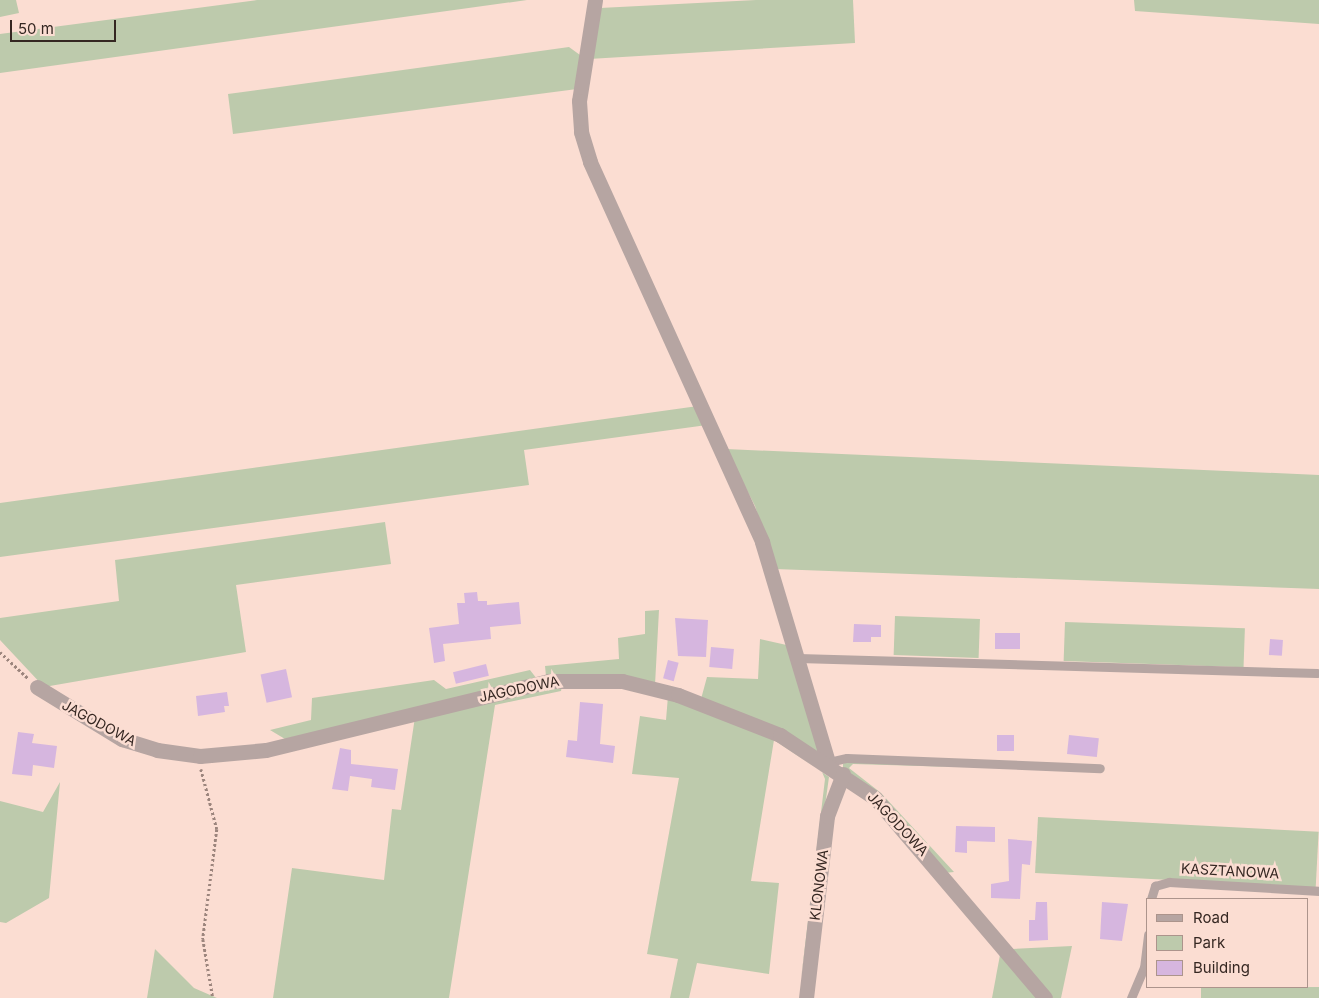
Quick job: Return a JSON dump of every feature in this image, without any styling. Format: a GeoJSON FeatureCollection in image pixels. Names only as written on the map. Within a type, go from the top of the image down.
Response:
{"type":"FeatureCollection","features":[{"type":"Feature","properties":{"kind":"street"},"geometry":{"type":"LineString","coordinates":[[594,0],[580,101],[582,132],[590,162],[762,542],[829,763]]}},
{"type":"Feature","properties":{"kind":"street","name":"JAGODOWA"},"geometry":{"type":"LineString","coordinates":[[37,687],[122,739],[157,750],[200,756],[273,748],[549,681],[594,679],[622,681],[690,700],[774,731],[829,763],[892,814],[1045,998]]}},
{"type":"Feature","properties":{"kind":"street","name":"KLONOWA"},"geometry":{"type":"LineString","coordinates":[[806,998],[827,816],[843,774]]}},
{"type":"Feature","properties":{"kind":"lane"},"geometry":{"type":"LineString","coordinates":[[798,658],[1317,672]]}},
{"type":"Feature","properties":{"kind":"lane"},"geometry":{"type":"LineString","coordinates":[[829,763],[847,758],[1100,768]]}},
{"type":"Feature","properties":{"kind":"lane","name":"KASZTANOWA"},"geometry":{"type":"LineString","coordinates":[[1151,898],[1155,886],[1169,882],[1319,891]]}},
{"type":"Feature","properties":{"kind":"lane"},"geometry":{"type":"LineString","coordinates":[[1132,998],[1144,968],[1146,951]]}},
{"type":"Feature","properties":{"kind":"path"},"geometry":{"type":"LineString","coordinates":[[0,652],[37,687]]}},
{"type":"Feature","properties":{"kind":"path"},"geometry":{"type":"LineString","coordinates":[[200,756],[202,782],[217,829],[202,939],[213,998]]}},
{"type":"Feature","properties":{"kind":"green space"},"geometry":{"type":"Polygon","coordinates":[[[0,0],[16,0],[19,13],[0,17],[0,0]]]}},
{"type":"Feature","properties":{"kind":"green space"},"geometry":{"type":"Polygon","coordinates":[[[257,0],[527,0],[0,73],[0,34],[257,0]]]}},
{"type":"Feature","properties":{"kind":"green space"},"geometry":{"type":"Polygon","coordinates":[[[756,0],[853,0],[855,43],[589,59],[600,8],[756,0]]]}},
{"type":"Feature","properties":{"kind":"green space"},"geometry":{"type":"Polygon","coordinates":[[[1134,0],[1319,0],[1319,24],[1135,11],[1134,0]]]}},
{"type":"Feature","properties":{"kind":"green space"},"geometry":{"type":"Polygon","coordinates":[[[569,47],[580,55],[577,89],[233,134],[228,94],[569,47]]]}},
{"type":"Feature","properties":{"kind":"green space"},"geometry":{"type":"Polygon","coordinates":[[[698,406],[707,425],[524,450],[529,485],[0,557],[0,503],[698,406]]]}},
{"type":"Feature","properties":{"kind":"green space"},"geometry":{"type":"Polygon","coordinates":[[[726,449],[1319,475],[1319,589],[775,569],[755,506],[726,449]]]}},
{"type":"Feature","properties":{"kind":"green space"},"geometry":{"type":"Polygon","coordinates":[[[385,522],[391,564],[236,585],[246,652],[44,687],[0,640],[0,618],[119,601],[115,560],[385,522]]]}},
{"type":"Feature","properties":{"kind":"green space"},"geometry":{"type":"Polygon","coordinates":[[[659,610],[655,685],[546,676],[545,666],[619,659],[618,638],[645,634],[645,611],[659,610]]]}},
{"type":"Feature","properties":{"kind":"green space"},"geometry":{"type":"Polygon","coordinates":[[[895,616],[980,619],[979,658],[894,655],[895,616]]]}},
{"type":"Feature","properties":{"kind":"green space"},"geometry":{"type":"Polygon","coordinates":[[[1065,622],[1245,628],[1244,667],[1064,661],[1065,622]]]}},
{"type":"Feature","properties":{"kind":"green space"},"geometry":{"type":"Polygon","coordinates":[[[760,639],[791,646],[819,754],[701,699],[707,677],[758,679],[760,639]]]}},
{"type":"Feature","properties":{"kind":"green space"},"geometry":{"type":"Polygon","coordinates":[[[530,670],[537,679],[285,739],[270,730],[311,720],[312,698],[434,680],[446,689],[530,670]]]}},
{"type":"Feature","properties":{"kind":"green space"},"geometry":{"type":"Polygon","coordinates":[[[562,686],[561,691],[495,705],[449,998],[273,998],[292,868],[384,880],[392,809],[401,810],[415,717],[562,686]]]}},
{"type":"Feature","properties":{"kind":"green space"},"geometry":{"type":"Polygon","coordinates":[[[668,696],[758,728],[815,767],[774,740],[751,881],[779,883],[769,974],[697,963],[689,998],[670,998],[678,959],[647,954],[679,778],[632,774],[640,716],[666,720],[668,696]]]}},
{"type":"Feature","properties":{"kind":"green space"},"geometry":{"type":"Polygon","coordinates":[[[850,760],[954,767],[853,764],[849,768],[881,793],[954,872],[944,873],[843,769],[843,764],[850,760]]]}},
{"type":"Feature","properties":{"kind":"green space"},"geometry":{"type":"Polygon","coordinates":[[[822,772],[829,777],[801,979],[825,779],[822,772]]]}},
{"type":"Feature","properties":{"kind":"green space"},"geometry":{"type":"Polygon","coordinates":[[[60,782],[49,898],[6,923],[0,922],[0,801],[43,812],[60,782]]]}},
{"type":"Feature","properties":{"kind":"green space"},"geometry":{"type":"Polygon","coordinates":[[[1038,817],[1319,832],[1316,888],[1035,873],[1038,817]]]}},
{"type":"Feature","properties":{"kind":"green space"},"geometry":{"type":"Polygon","coordinates":[[[1072,946],[1061,998],[1051,998],[1011,949],[1072,946]]]}},
{"type":"Feature","properties":{"kind":"green space"},"geometry":{"type":"Polygon","coordinates":[[[155,949],[194,988],[217,998],[147,998],[155,949]]]}},
{"type":"Feature","properties":{"kind":"green space"},"geometry":{"type":"Polygon","coordinates":[[[1000,955],[1040,998],[992,998],[1000,955]]]}},
{"type":"Feature","properties":{"kind":"green space"},"geometry":{"type":"Polygon","coordinates":[[[1319,987],[1319,998],[1201,998],[1201,988],[1319,987]]]}},
{"type":"Feature","properties":{"kind":"building"},"geometry":{"type":"Polygon","coordinates":[[[477,592],[478,601],[487,601],[487,605],[519,602],[521,624],[490,627],[491,639],[443,644],[445,661],[434,663],[429,628],[459,624],[457,603],[465,603],[464,593],[477,592]]]}},
{"type":"Feature","properties":{"kind":"building"},"geometry":{"type":"Polygon","coordinates":[[[675,618],[708,620],[706,657],[678,656],[675,618]]]}},
{"type":"Feature","properties":{"kind":"building"},"geometry":{"type":"Polygon","coordinates":[[[854,624],[881,625],[881,637],[871,637],[871,642],[853,642],[854,624]]]}},
{"type":"Feature","properties":{"kind":"building"},"geometry":{"type":"Polygon","coordinates":[[[995,633],[1020,633],[1020,649],[995,649],[995,633]]]}},
{"type":"Feature","properties":{"kind":"building"},"geometry":{"type":"Polygon","coordinates":[[[1270,639],[1283,640],[1282,656],[1269,655],[1270,639]]]}},
{"type":"Feature","properties":{"kind":"building"},"geometry":{"type":"Polygon","coordinates":[[[711,647],[734,649],[732,669],[709,667],[711,647]]]}},
{"type":"Feature","properties":{"kind":"building"},"geometry":{"type":"Polygon","coordinates":[[[668,660],[679,663],[674,681],[663,678],[668,660]]]}},
{"type":"Feature","properties":{"kind":"building"},"geometry":{"type":"Polygon","coordinates":[[[486,664],[489,676],[456,684],[453,672],[486,664]]]}},
{"type":"Feature","properties":{"kind":"building"},"geometry":{"type":"Polygon","coordinates":[[[286,669],[292,697],[267,703],[261,674],[286,669]]]}},
{"type":"Feature","properties":{"kind":"building"},"geometry":{"type":"Polygon","coordinates":[[[227,692],[229,706],[224,706],[225,712],[198,716],[196,696],[227,692]]]}},
{"type":"Feature","properties":{"kind":"building"},"geometry":{"type":"Polygon","coordinates":[[[580,702],[603,704],[600,744],[615,746],[613,763],[566,757],[568,740],[577,741],[580,702]]]}},
{"type":"Feature","properties":{"kind":"building"},"geometry":{"type":"Polygon","coordinates":[[[18,732],[34,734],[32,743],[57,746],[54,768],[33,765],[32,776],[12,774],[18,732]]]}},
{"type":"Feature","properties":{"kind":"building"},"geometry":{"type":"Polygon","coordinates":[[[997,735],[1014,735],[1014,751],[997,751],[997,735]]]}},
{"type":"Feature","properties":{"kind":"building"},"geometry":{"type":"Polygon","coordinates":[[[1069,735],[1099,738],[1097,757],[1067,754],[1069,735]]]}},
{"type":"Feature","properties":{"kind":"building"},"geometry":{"type":"Polygon","coordinates":[[[340,748],[351,750],[351,764],[398,769],[395,790],[371,787],[372,779],[350,776],[348,791],[332,789],[340,748]]]}},
{"type":"Feature","properties":{"kind":"building"},"geometry":{"type":"Polygon","coordinates":[[[956,826],[995,827],[995,842],[967,841],[967,853],[955,852],[956,826]]]}},
{"type":"Feature","properties":{"kind":"building"},"geometry":{"type":"Polygon","coordinates":[[[1008,839],[1032,841],[1030,865],[1022,864],[1020,899],[991,898],[991,884],[1009,881],[1008,839]]]}},
{"type":"Feature","properties":{"kind":"building"},"geometry":{"type":"Polygon","coordinates":[[[1036,902],[1047,902],[1048,940],[1029,941],[1029,920],[1035,920],[1036,902]]]}},
{"type":"Feature","properties":{"kind":"building"},"geometry":{"type":"Polygon","coordinates":[[[1102,902],[1128,904],[1122,941],[1100,939],[1102,902]]]}}]}
